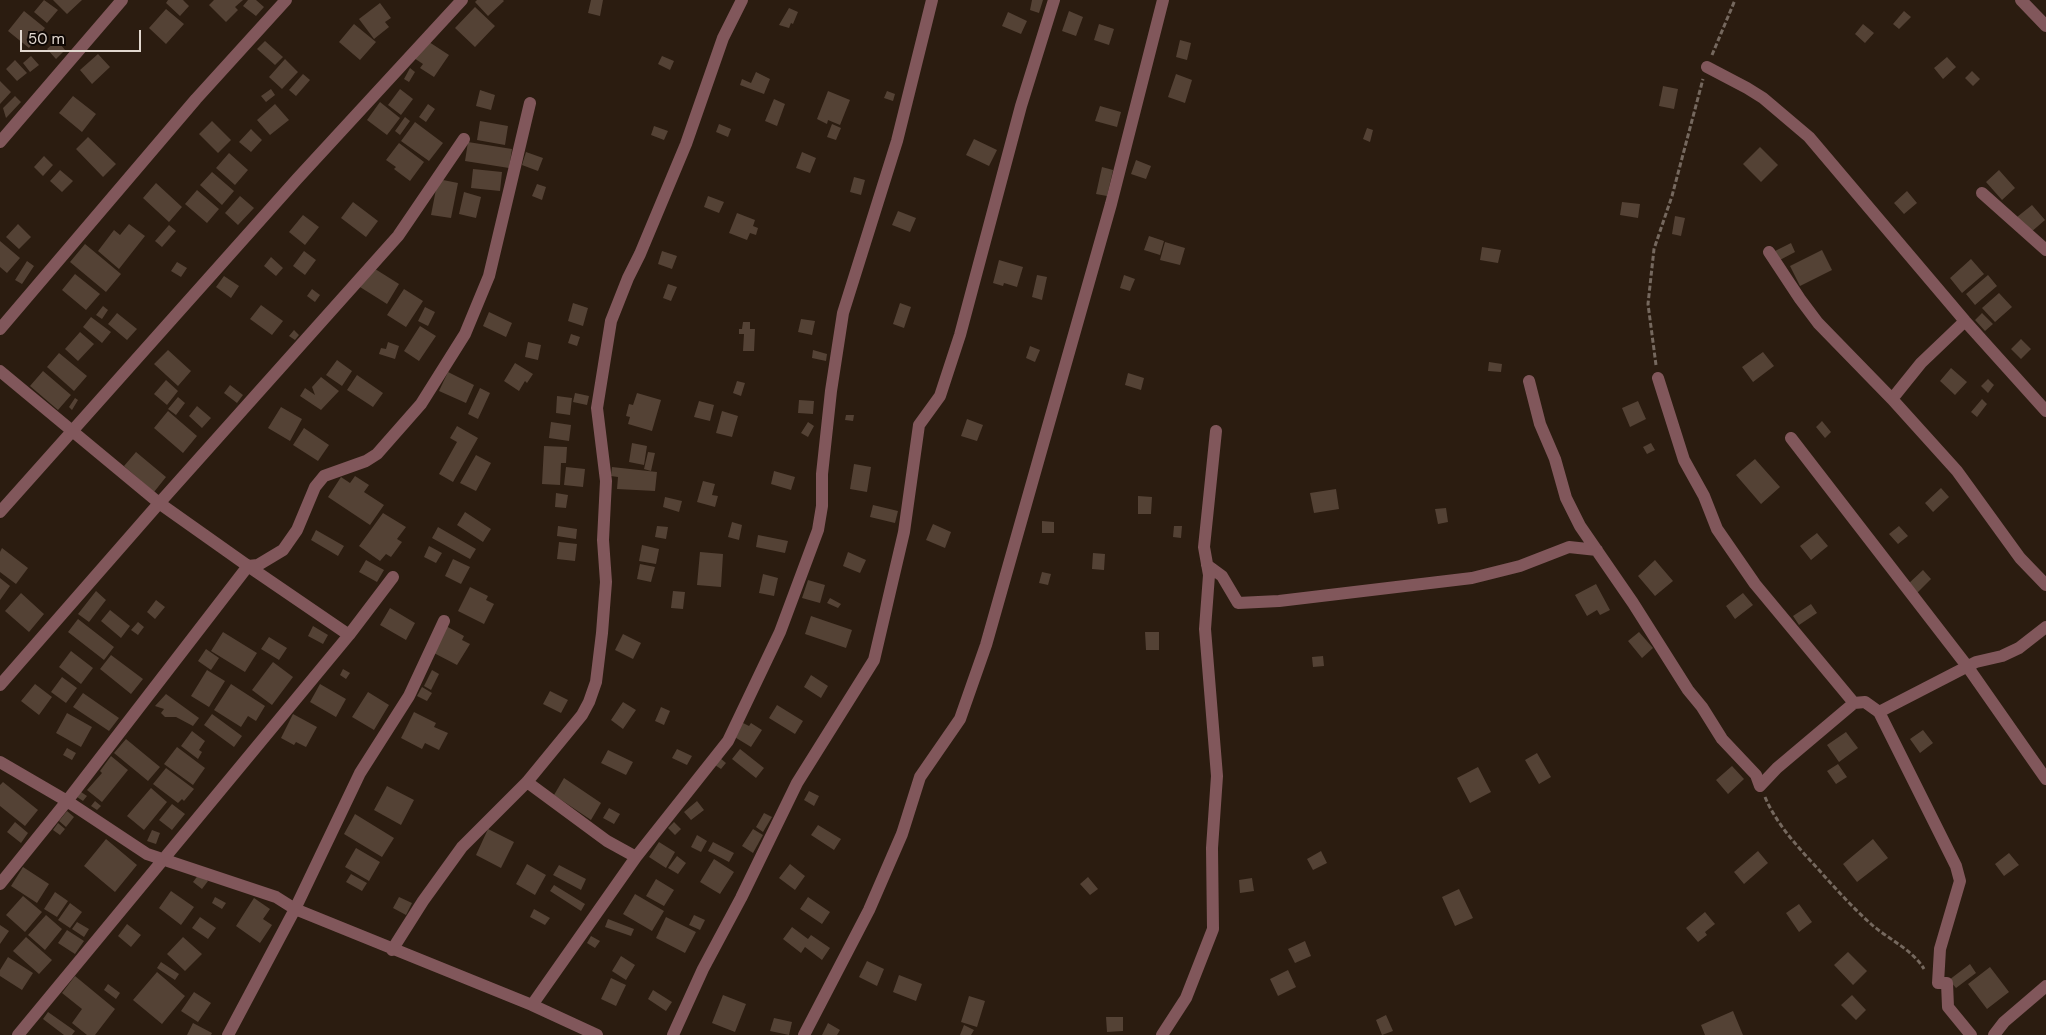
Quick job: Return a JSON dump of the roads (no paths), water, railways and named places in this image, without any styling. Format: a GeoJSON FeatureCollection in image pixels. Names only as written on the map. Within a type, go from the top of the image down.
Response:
{"type":"FeatureCollection","features":[{"type":"Feature","properties":{"kind":"street"},"geometry":{"type":"LineString","coordinates":[[0,142],[122,0]]}},
{"type":"Feature","properties":{"kind":"street"},"geometry":{"type":"LineString","coordinates":[[0,329],[196,99],[286,0]]}},
{"type":"Feature","properties":{"kind":"street"},"geometry":{"type":"LineString","coordinates":[[0,512],[297,179],[462,0]]}},
{"type":"Feature","properties":{"kind":"street"},"geometry":{"type":"LineString","coordinates":[[392,950],[423,901],[462,847],[527,782],[582,715],[589,702],[596,682],[606,582],[603,540],[606,481],[597,408],[611,321],[686,144],[723,38],[742,0]]}},
{"type":"Feature","properties":{"kind":"street"},"geometry":{"type":"LineString","coordinates":[[532,1005],[636,856],[728,741],[780,632],[818,530],[822,506],[822,474],[830,391],[843,312],[897,142],[932,0]]}},
{"type":"Feature","properties":{"kind":"street"},"geometry":{"type":"LineString","coordinates":[[673,1035],[703,969],[742,898],[797,783],[874,660],[904,532],[919,425],[940,396],[960,336],[1021,106],[1054,0]]}},
{"type":"Feature","properties":{"kind":"street"},"geometry":{"type":"LineString","coordinates":[[804,1035],[869,910],[902,834],[920,777],[960,719],[986,645],[1111,204],[1163,0]]}},
{"type":"Feature","properties":{"kind":"street"},"geometry":{"type":"LineString","coordinates":[[2021,0],[2046,26]]}},
{"type":"Feature","properties":{"kind":"street"},"geometry":{"type":"LineString","coordinates":[[1707,67],[1763,98],[1809,137],[1964,321],[2046,411]]}},
{"type":"Feature","properties":{"kind":"street"},"geometry":{"type":"LineString","coordinates":[[0,884],[67,801],[248,566],[258,565],[283,550],[297,530],[315,486],[324,476],[366,461],[377,454],[421,404],[465,334],[489,276],[530,103]]}},
{"type":"Feature","properties":{"kind":"street"},"geometry":{"type":"LineString","coordinates":[[0,686],[159,503],[398,236],[464,139]]}},
{"type":"Feature","properties":{"kind":"street"},"geometry":{"type":"LineString","coordinates":[[1982,193],[2046,250]]}},
{"type":"Feature","properties":{"kind":"street"},"geometry":{"type":"LineString","coordinates":[[1769,252],[1818,323],[1892,399],[1957,471],[2020,558],[2046,585]]}},
{"type":"Feature","properties":{"kind":"street"},"geometry":{"type":"LineString","coordinates":[[1892,399],[1920,363],[1964,321]]}},
{"type":"Feature","properties":{"kind":"street"},"geometry":{"type":"LineString","coordinates":[[0,371],[159,503],[349,635]]}},
{"type":"Feature","properties":{"kind":"street"},"geometry":{"type":"LineString","coordinates":[[1658,378],[1684,460],[1704,496],[1717,529],[1755,584],[1854,703]]}},
{"type":"Feature","properties":{"kind":"street"},"geometry":{"type":"LineString","coordinates":[[1529,381],[1540,424],[1555,459],[1566,498],[1580,526],[1662,647],[1688,690],[1702,707],[1722,739],[1756,775],[1760,786],[1777,768],[1854,703],[1865,702],[1879,712],[1956,866],[1960,881],[1940,949],[1938,983],[1947,983],[1948,1007],[1970,1035]]}},
{"type":"Feature","properties":{"kind":"street"},"geometry":{"type":"LineString","coordinates":[[1162,1035],[1186,998],[1213,928],[1212,848],[1217,776],[1205,629],[1209,575],[1204,547],[1216,431]]}},
{"type":"Feature","properties":{"kind":"street"},"geometry":{"type":"LineString","coordinates":[[1791,438],[1967,666],[2046,779]]}},
{"type":"Feature","properties":{"kind":"street"},"geometry":{"type":"LineString","coordinates":[[1207,566],[1222,576],[1238,603],[1280,601],[1472,578],[1520,566],[1570,547],[1597,550]]}},
{"type":"Feature","properties":{"kind":"street"},"geometry":{"type":"LineString","coordinates":[[18,1035],[349,635],[393,576]]}},
{"type":"Feature","properties":{"kind":"street"},"geometry":{"type":"LineString","coordinates":[[228,1035],[295,909],[360,773],[408,696],[444,621]]}},
{"type":"Feature","properties":{"kind":"street"},"geometry":{"type":"LineString","coordinates":[[1879,712],[1967,666],[2002,656],[2019,648],[2046,627]]}},
{"type":"Feature","properties":{"kind":"street"},"geometry":{"type":"LineString","coordinates":[[0,762],[67,801],[147,854],[276,897],[295,909],[392,950],[532,1005],[596,1035]]}},
{"type":"Feature","properties":{"kind":"street"},"geometry":{"type":"LineString","coordinates":[[527,782],[607,841],[636,856]]}},
{"type":"Feature","properties":{"kind":"street"},"geometry":{"type":"LineString","coordinates":[[1994,1035],[2004,1022],[2046,986]]}}]}
